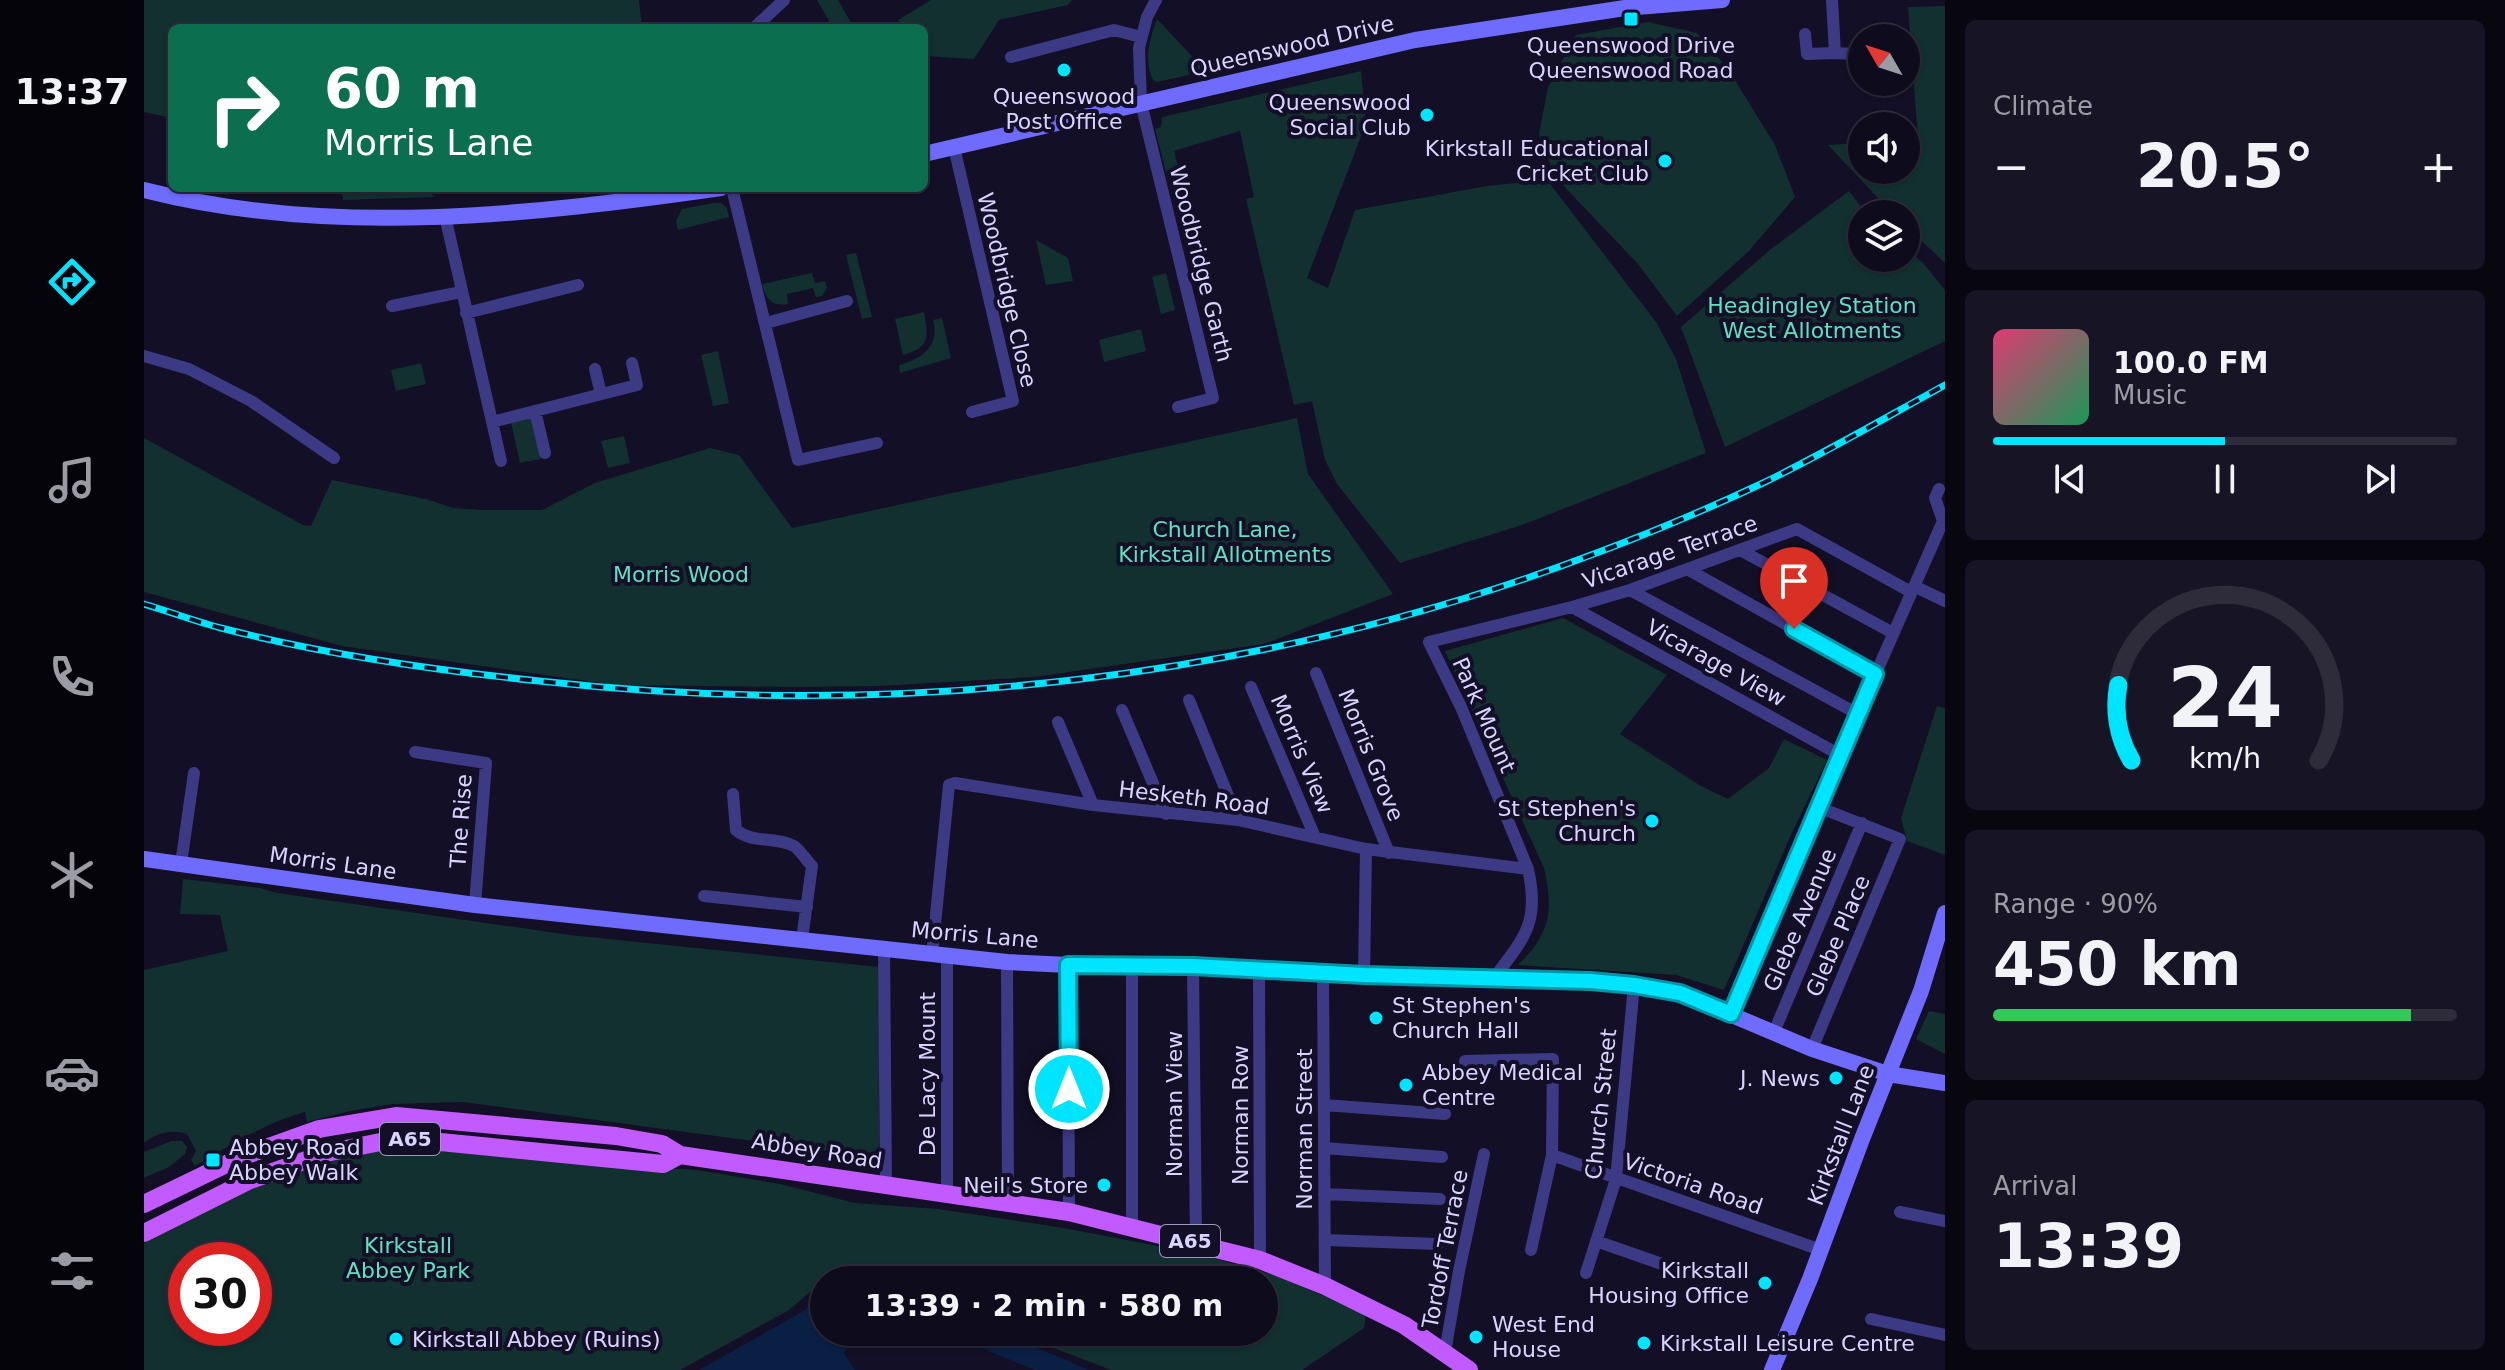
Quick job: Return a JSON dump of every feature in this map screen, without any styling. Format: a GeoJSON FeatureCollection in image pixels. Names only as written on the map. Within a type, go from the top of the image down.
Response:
{"type":"FeatureCollection","features":[{"type":"Feature","properties":{"kind":"main road","name":"A65"},"geometry":{"type":"LineString","coordinates":[[144,1204],[241,1157],[319,1129],[396,1116],[616,1136],[662,1144],[680,1155]]}},
{"type":"Feature","properties":{"kind":"main road","name":"Abbey Road"},"geometry":{"type":"LineString","coordinates":[[144,1233],[250,1180],[326,1153],[400,1138],[663,1164],[680,1155],[1069,1212],[1196,1242],[1260,1260],[1325,1286],[1404,1325],[1469,1370]]}},
{"type":"Feature","properties":{"kind":"street"},"geometry":{"type":"LineString","coordinates":[[758,24],[784,0]]}},
{"type":"Feature","properties":{"kind":"street"},"geometry":{"type":"LineString","coordinates":[[1141,103],[1141,37],[1156,0]]}},
{"type":"Feature","properties":{"kind":"street","name":"Queenswood Drive"},"geometry":{"type":"LineString","coordinates":[[928,153],[1415,40],[1625,8],[1722,0]]}},
{"type":"Feature","properties":{"kind":"street"},"geometry":{"type":"LineString","coordinates":[[1832,0],[1835,53]]}},
{"type":"Feature","properties":{"kind":"street"},"geometry":{"type":"LineString","coordinates":[[1011,57],[1114,30],[1141,37]]}},
{"type":"Feature","properties":{"kind":"street"},"geometry":{"type":"LineString","coordinates":[[1805,34],[1807,54],[1848,54]]}},
{"type":"Feature","properties":{"kind":"street","name":"Woodbridge Garth"},"geometry":{"type":"LineString","coordinates":[[1141,103],[1213,398],[1178,407]]}},
{"type":"Feature","properties":{"kind":"street","name":"Woodbridge Close"},"geometry":{"type":"LineString","coordinates":[[954,147],[1013,401],[972,412]]}},
{"type":"Feature","properties":{"kind":"street"},"geometry":{"type":"LineString","coordinates":[[144,190],[209,205],[273,214],[358,219],[445,216],[598,204],[680,192]]}},
{"type":"Feature","properties":{"kind":"street"},"geometry":{"type":"LineString","coordinates":[[733,192],[798,460],[877,443]]}},
{"type":"Feature","properties":{"kind":"street"},"geometry":{"type":"LineString","coordinates":[[445,216],[501,461]]}},
{"type":"Feature","properties":{"kind":"street"},"geometry":{"type":"LineString","coordinates":[[466,313],[578,285]]}},
{"type":"Feature","properties":{"kind":"street"},"geometry":{"type":"LineString","coordinates":[[392,306],[461,292]]}},
{"type":"Feature","properties":{"kind":"street"},"geometry":{"type":"LineString","coordinates":[[766,323],[847,301]]}},
{"type":"Feature","properties":{"kind":"street"},"geometry":{"type":"LineString","coordinates":[[144,356],[189,369],[251,401],[334,458]]}},
{"type":"Feature","properties":{"kind":"street"},"geometry":{"type":"LineString","coordinates":[[492,422],[637,385],[632,363]]}},
{"type":"Feature","properties":{"kind":"street"},"geometry":{"type":"LineString","coordinates":[[595,369],[601,394]]}},
{"type":"Feature","properties":{"kind":"street"},"geometry":{"type":"LineString","coordinates":[[535,411],[545,453]]}},
{"type":"Feature","properties":{"kind":"street"},"geometry":{"type":"LineString","coordinates":[[1731,1014],[1943,521],[1935,498],[1939,489]]}},
{"type":"Feature","properties":{"kind":"street","name":"Vicarage Terrace"},"geometry":{"type":"LineString","coordinates":[[1429,642],[1630,590],[1797,529],[1913,589],[1945,601]]}},
{"type":"Feature","properties":{"kind":"street"},"geometry":{"type":"LineString","coordinates":[[1740,550],[1893,633]]}},
{"type":"Feature","properties":{"kind":"street"},"geometry":{"type":"LineString","coordinates":[[1687,569],[1875,674]]}},
{"type":"Feature","properties":{"kind":"street"},"geometry":{"type":"LineString","coordinates":[[1630,590],[1858,714]]}},
{"type":"Feature","properties":{"kind":"street","name":"Vicarage View"},"geometry":{"type":"LineString","coordinates":[[1572,607],[1840,755]]}},
{"type":"Feature","properties":{"kind":"street","name":"Park Mount"},"geometry":{"type":"LineString","coordinates":[[1429,642],[1461,707],[1528,869],[1534,899],[1531,920],[1523,940],[1494,978]]}},
{"type":"Feature","properties":{"kind":"street","name":"Morris Grove"},"geometry":{"type":"LineString","coordinates":[[1316,673],[1389,853]]}},
{"type":"Feature","properties":{"kind":"street","name":"Morris View"},"geometry":{"type":"LineString","coordinates":[[1251,687],[1315,837]]}},
{"type":"Feature","properties":{"kind":"street"},"geometry":{"type":"LineString","coordinates":[[1189,700],[1238,820]]}},
{"type":"Feature","properties":{"kind":"street"},"geometry":{"type":"LineString","coordinates":[[1122,710],[1166,814]]}},
{"type":"Feature","properties":{"kind":"street"},"geometry":{"type":"LineString","coordinates":[[1058,722],[1093,805]]}},
{"type":"Feature","properties":{"kind":"street","name":"The Rise"},"geometry":{"type":"LineString","coordinates":[[415,752],[486,763],[475,905]]}},
{"type":"Feature","properties":{"kind":"street"},"geometry":{"type":"LineString","coordinates":[[181,864],[194,773]]}},
{"type":"Feature","properties":{"kind":"street","name":"Hesketh Road"},"geometry":{"type":"LineString","coordinates":[[949,785],[955,783],[1093,805],[1238,820],[1389,853],[1528,869]]}},
{"type":"Feature","properties":{"kind":"street","name":"De Lacy Mount"},"geometry":{"type":"LineString","coordinates":[[947,1193],[939,886],[949,785]]}},
{"type":"Feature","properties":{"kind":"street"},"geometry":{"type":"LineString","coordinates":[[733,794],[736,830],[745,838],[772,840],[795,847],[812,866],[802,939]]}},
{"type":"Feature","properties":{"kind":"street"},"geometry":{"type":"LineString","coordinates":[[1818,807],[1862,823]]}},
{"type":"Feature","properties":{"kind":"street","name":"Glebe Place"},"geometry":{"type":"LineString","coordinates":[[1812,1049],[1900,839],[1862,823]]}},
{"type":"Feature","properties":{"kind":"street","name":"Glebe Avenue"},"geometry":{"type":"LineString","coordinates":[[1774,1032],[1862,823]]}},
{"type":"Feature","properties":{"kind":"street"},"geometry":{"type":"LineString","coordinates":[[1364,975],[1366,849]]}},
{"type":"Feature","properties":{"kind":"street","name":"Morris Lane"},"geometry":{"type":"LineString","coordinates":[[144,859],[475,905],[1007,962],[1193,966],[1634,985],[1680,993],[1812,1049],[1888,1074],[1945,1083]]}},
{"type":"Feature","properties":{"kind":"street"},"geometry":{"type":"LineString","coordinates":[[704,896],[807,907]]}},
{"type":"Feature","properties":{"kind":"street","name":"Kirkstall Lane"},"geometry":{"type":"LineString","coordinates":[[1772,1370],[1921,991],[1945,913]]}},
{"type":"Feature","properties":{"kind":"street"},"geometry":{"type":"LineString","coordinates":[[884,948],[886,1187]]}},
{"type":"Feature","properties":{"kind":"street"},"geometry":{"type":"LineString","coordinates":[[1007,962],[1008,1202]]}},
{"type":"Feature","properties":{"kind":"street"},"geometry":{"type":"LineString","coordinates":[[1068,965],[1069,1212]]}},
{"type":"Feature","properties":{"kind":"street"},"geometry":{"type":"LineString","coordinates":[[1132,966],[1132,1226]]}},
{"type":"Feature","properties":{"kind":"street","name":"Norman View"},"geometry":{"type":"LineString","coordinates":[[1193,966],[1196,1242]]}},
{"type":"Feature","properties":{"kind":"street","name":"Norman Row"},"geometry":{"type":"LineString","coordinates":[[1259,970],[1260,1260]]}},
{"type":"Feature","properties":{"kind":"street","name":"Norman Street"},"geometry":{"type":"LineString","coordinates":[[1323,973],[1325,1286]]}},
{"type":"Feature","properties":{"kind":"street","name":"Church Street"},"geometry":{"type":"LineString","coordinates":[[1586,1273],[1616,1179],[1634,985]]}},
{"type":"Feature","properties":{"kind":"street"},"geometry":{"type":"LineString","coordinates":[[1465,1061],[1553,1059],[1552,1155],[1531,1250]]}},
{"type":"Feature","properties":{"kind":"street"},"geometry":{"type":"LineString","coordinates":[[1324,1105],[1445,1114]]}},
{"type":"Feature","properties":{"kind":"street"},"geometry":{"type":"LineString","coordinates":[[1324,1148],[1442,1157]]}},
{"type":"Feature","properties":{"kind":"street","name":"Tordoff Terrace"},"geometry":{"type":"LineString","coordinates":[[1445,1352],[1484,1154]]}},
{"type":"Feature","properties":{"kind":"street","name":"Victoria Road"},"geometry":{"type":"LineString","coordinates":[[1552,1155],[1821,1250]]}},
{"type":"Feature","properties":{"kind":"street"},"geometry":{"type":"LineString","coordinates":[[1324,1194],[1440,1199]]}},
{"type":"Feature","properties":{"kind":"street"},"geometry":{"type":"LineString","coordinates":[[1900,1212],[1945,1221]]}},
{"type":"Feature","properties":{"kind":"street"},"geometry":{"type":"LineString","coordinates":[[1325,1240],[1438,1244]]}},
{"type":"Feature","properties":{"kind":"street"},"geometry":{"type":"LineString","coordinates":[[1596,1241],[1679,1270]]}},
{"type":"Feature","properties":{"kind":"street"},"geometry":{"type":"LineString","coordinates":[[1871,1319],[1945,1335]]}},
{"type":"Feature","properties":{"kind":"green space"},"geometry":{"type":"Polygon","coordinates":[[[144,0],[639,0],[642,24],[168,24],[168,117],[144,112],[144,0]]]}},
{"type":"Feature","properties":{"kind":"green space"},"geometry":{"type":"Polygon","coordinates":[[[817,0],[838,0],[852,24],[831,24],[817,0]]]}},
{"type":"Feature","properties":{"kind":"green space"},"geometry":{"type":"Polygon","coordinates":[[[931,0],[1072,0],[1068,5],[999,20],[974,59],[928,56],[928,24],[901,24],[898,20],[931,0]]]}},
{"type":"Feature","properties":{"kind":"green space"},"geometry":{"type":"Polygon","coordinates":[[[1945,6],[1945,263],[1920,239],[1920,200],[1880,200],[1865,184],[1920,184],[1920,112],[1916,112],[1915,96],[1920,96],[1920,24],[1909,24],[1908,7],[1945,6]]]}},
{"type":"Feature","properties":{"kind":"green space"},"geometry":{"type":"Polygon","coordinates":[[[1157,19],[1206,71],[1157,82],[1153,80],[1148,57],[1157,19]]]}},
{"type":"Feature","properties":{"kind":"green space","name":"Kirkstall Educational Cricket Club"},"geometry":{"type":"Polygon","coordinates":[[[1648,22],[1697,33],[1728,69],[1775,145],[1795,197],[1749,251],[1677,316],[1638,264],[1555,177],[1539,134],[1548,87],[1576,35],[1648,22]]]}},
{"type":"Feature","properties":{"kind":"green space"},"geometry":{"type":"Polygon","coordinates":[[[1361,71],[1366,123],[1307,278],[1328,288],[1355,210],[1487,186],[1547,180],[1656,322],[1676,359],[1706,453],[1522,525],[1400,563],[1337,484],[1325,460],[1312,401],[1294,405],[1246,199],[1254,197],[1240,131],[1174,151],[1182,182],[1175,183],[1168,178],[1155,129],[1161,127],[1162,117],[1361,71]]]}},
{"type":"Feature","properties":{"kind":"green space"},"geometry":{"type":"Polygon","coordinates":[[[1848,144],[1848,166],[1828,145],[1848,144]]]}},
{"type":"Feature","properties":{"kind":"green space","name":"Headingley Station West Allotments"},"geometry":{"type":"Polygon","coordinates":[[[1849,191],[1856,200],[1848,200],[1848,272],[1920,272],[1920,260],[1945,290],[1945,341],[1725,447],[1681,327],[1771,249],[1849,191]]]}},
{"type":"Feature","properties":{"kind":"green space"},"geometry":{"type":"Polygon","coordinates":[[[429,192],[435,197],[343,200],[342,194],[429,192]]]}},
{"type":"Feature","properties":{"kind":"green space"},"geometry":{"type":"Polygon","coordinates":[[[721,203],[727,208],[729,217],[678,230],[676,221],[682,209],[721,203]]]}},
{"type":"Feature","properties":{"kind":"green space"},"geometry":{"type":"Polygon","coordinates":[[[1036,240],[1068,258],[1073,281],[1046,285],[1036,240]]]}},
{"type":"Feature","properties":{"kind":"green space"},"geometry":{"type":"Polygon","coordinates":[[[856,253],[872,317],[862,319],[846,255],[856,253]]]}},
{"type":"Feature","properties":{"kind":"green space"},"geometry":{"type":"Polygon","coordinates":[[[812,273],[815,283],[825,281],[827,288],[822,296],[816,297],[813,288],[787,294],[788,304],[770,301],[762,284],[812,273]]]}},
{"type":"Feature","properties":{"kind":"green space"},"geometry":{"type":"Polygon","coordinates":[[[1166,273],[1175,310],[1161,314],[1152,277],[1166,273]]]}},
{"type":"Feature","properties":{"kind":"green space"},"geometry":{"type":"Polygon","coordinates":[[[924,312],[926,340],[919,348],[903,355],[895,319],[924,312]]]}},
{"type":"Feature","properties":{"kind":"green space"},"geometry":{"type":"Polygon","coordinates":[[[942,318],[951,358],[900,373],[899,365],[927,350],[934,337],[933,320],[942,318]]]}},
{"type":"Feature","properties":{"kind":"green space"},"geometry":{"type":"Polygon","coordinates":[[[1141,329],[1146,351],[1104,362],[1099,340],[1141,329]]]}},
{"type":"Feature","properties":{"kind":"green space"},"geometry":{"type":"Polygon","coordinates":[[[718,351],[729,403],[713,406],[701,355],[718,351]]]}},
{"type":"Feature","properties":{"kind":"green space"},"geometry":{"type":"Polygon","coordinates":[[[421,363],[426,384],[396,391],[391,370],[421,363]]]}},
{"type":"Feature","properties":{"kind":"green space"},"geometry":{"type":"Polygon","coordinates":[[[532,417],[541,459],[520,463],[511,423],[532,417]]]}},
{"type":"Feature","properties":{"kind":"green space"},"geometry":{"type":"Polygon","coordinates":[[[1297,418],[1308,474],[1393,594],[1264,644],[1034,677],[879,686],[616,685],[342,646],[144,592],[144,438],[303,525],[311,526],[332,480],[426,499],[453,508],[542,510],[595,483],[710,448],[739,455],[792,528],[1297,418]]]}},
{"type":"Feature","properties":{"kind":"green space"},"geometry":{"type":"Polygon","coordinates":[[[624,436],[630,463],[608,468],[601,441],[624,436]]]}},
{"type":"Feature","properties":{"kind":"green space"},"geometry":{"type":"Polygon","coordinates":[[[1563,618],[1667,675],[1620,734],[1701,786],[1728,799],[1769,768],[1784,739],[1827,760],[1724,990],[1676,975],[1518,965],[1537,943],[1547,921],[1549,897],[1544,868],[1445,651],[1563,618]]]}},
{"type":"Feature","properties":{"kind":"green space"},"geometry":{"type":"Polygon","coordinates":[[[1937,706],[1945,708],[1945,855],[1907,841],[1901,818],[1937,706]]]}},
{"type":"Feature","properties":{"kind":"green space"},"geometry":{"type":"Polygon","coordinates":[[[183,879],[570,935],[879,967],[879,1158],[463,1102],[393,1104],[307,1122],[305,1112],[262,1128],[195,1166],[191,1160],[196,1151],[187,1134],[164,1133],[144,1143],[144,970],[228,951],[220,915],[180,914],[183,879]]]}},
{"type":"Feature","properties":{"kind":"green space"},"geometry":{"type":"Polygon","coordinates":[[[1929,1011],[1945,1014],[1945,1054],[1916,1039],[1929,1011]]]}},
{"type":"Feature","properties":{"kind":"green space"},"geometry":{"type":"Polygon","coordinates":[[[171,1141],[182,1141],[187,1147],[185,1154],[169,1167],[144,1178],[144,1152],[171,1141]]]}},
{"type":"Feature","properties":{"kind":"green space","name":"Kirkstall Abbey Park"},"geometry":{"type":"Polygon","coordinates":[[[400,1143],[697,1170],[780,1184],[855,1203],[938,1209],[1064,1228],[1199,1254],[1242,1266],[810,1266],[810,1292],[789,1310],[680,1370],[144,1370],[144,1243],[266,1179],[400,1143]]]}},
{"type":"Feature","properties":{"kind":"green space"},"geometry":{"type":"Polygon","coordinates":[[[1278,1276],[1366,1314],[1364,1328],[1302,1370],[1111,1370],[1048,1346],[1278,1346],[1278,1276]]]}},
{"type":"Feature","properties":{"kind":"water"},"geometry":{"type":"Polygon","coordinates":[[[810,1306],[810,1346],[849,1346],[844,1353],[855,1370],[699,1370],[810,1306]]]}},
{"type":"Feature","properties":{"kind":"water"},"geometry":{"type":"Polygon","coordinates":[[[977,1346],[1040,1349],[1089,1370],[1035,1370],[977,1346]]]}},
{"type":"Feature","properties":{"kind":"railway"},"geometry":{"type":"LineString","coordinates":[[144,604],[263,638],[381,661],[539,681],[674,692],[808,695],[943,691],[1077,680],[1210,660],[1342,632],[1471,596],[1599,552],[1723,501],[1809,460],[1945,385]]}},
{"type":"Feature","properties":{"kind":"place","name":"Queenswood Drive Queenswood Road"},"geometry":{"type":"Point","coordinates":[1631,19]}},
{"type":"Feature","properties":{"kind":"place","name":"Queenswood Post Office"},"geometry":{"type":"Point","coordinates":[1064,70]}},
{"type":"Feature","properties":{"kind":"place","name":"Queenswood Social Club"},"geometry":{"type":"Point","coordinates":[1427,115]}},
{"type":"Feature","properties":{"kind":"place","name":"Kirkstall Educational Cricket Club"},"geometry":{"type":"Point","coordinates":[1665,161]}},
{"type":"Feature","properties":{"kind":"place","name":"St Stephen's Church"},"geometry":{"type":"Point","coordinates":[1652,821]}},
{"type":"Feature","properties":{"kind":"place","name":"St Stephen's Church Hall"},"geometry":{"type":"Point","coordinates":[1376,1018]}},
{"type":"Feature","properties":{"kind":"place","name":"J. News"},"geometry":{"type":"Point","coordinates":[1836,1078]}},
{"type":"Feature","properties":{"kind":"place","name":"Abbey Medical Centre"},"geometry":{"type":"Point","coordinates":[1406,1085]}},
{"type":"Feature","properties":{"kind":"place","name":"Abbey Road Abbey Walk"},"geometry":{"type":"Point","coordinates":[213,1160]}},
{"type":"Feature","properties":{"kind":"place","name":"Neil's Store"},"geometry":{"type":"Point","coordinates":[1104,1185]}},
{"type":"Feature","properties":{"kind":"place","name":"Kirkstall Housing Office"},"geometry":{"type":"Point","coordinates":[1765,1283]}},
{"type":"Feature","properties":{"kind":"place","name":"West End House"},"geometry":{"type":"Point","coordinates":[1476,1337]}},
{"type":"Feature","properties":{"kind":"place","name":"Kirkstall Abbey (Ruins)"},"geometry":{"type":"Point","coordinates":[396,1339]}},
{"type":"Feature","properties":{"kind":"place","name":"Kirkstall Leisure Centre"},"geometry":{"type":"Point","coordinates":[1644,1343]}},
{"type":"Feature","properties":{"kind":"route"},"geometry":{"type":"LineString","coordinates":[[1069,1089],[1068,965],[1193,966],[1364,975],[1591,981],[1680,993],[1731,1014],[1875,674],[1794,629]]}},
{"type":"Feature","properties":{"kind":"park label","name":"Church Lane, Kirkstall Allotments"},"geometry":{"type":"Point","coordinates":[1225,542]}},
{"type":"Feature","properties":{"kind":"park label","name":"Morris Wood"},"geometry":{"type":"Point","coordinates":[681,574]}}]}
